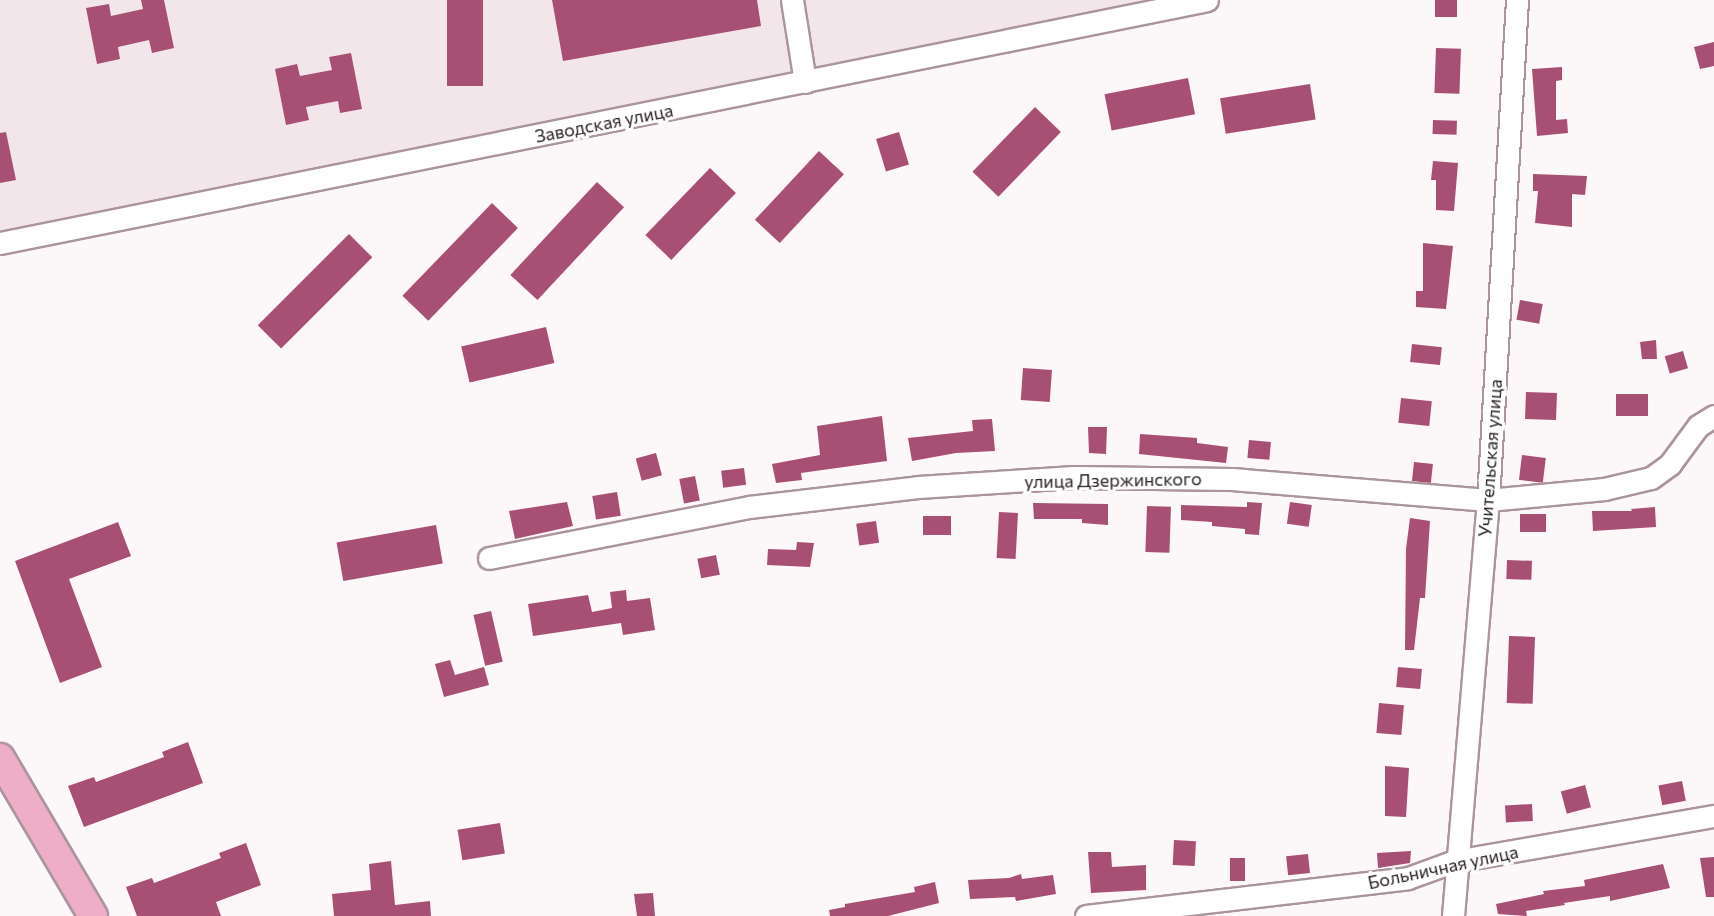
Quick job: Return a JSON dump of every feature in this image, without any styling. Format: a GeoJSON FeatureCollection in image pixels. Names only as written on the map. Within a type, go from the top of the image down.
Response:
{"type":"FeatureCollection","features":[{"type":"Feature","properties":{"kind":"main road"},"geometry":{"type":"LineString","coordinates":[[0,758],[93,916]]}},
{"type":"Feature","properties":{"kind":"street"},"geometry":{"type":"LineString","coordinates":[[792,0],[805,82]]}},
{"type":"Feature","properties":{"kind":"street","name":"Заводская улица"},"geometry":{"type":"LineString","coordinates":[[0,243],[1207,0]]}},
{"type":"Feature","properties":{"kind":"street","name":"Учительская улица"},"geometry":{"type":"LineString","coordinates":[[1453,916],[1455,861],[1488,500],[1517,0]]}},
{"type":"Feature","properties":{"kind":"street","name":"улица Дзержинского"},"geometry":{"type":"LineString","coordinates":[[489,558],[748,507],[918,487],[1074,477],[1232,479],[1488,500],[1604,489],[1651,478],[1670,464],[1698,426],[1714,416]]}},
{"type":"Feature","properties":{"kind":"street","name":"Больничная улица"},"geometry":{"type":"LineString","coordinates":[[1086,916],[1408,878],[1455,861],[1714,816]]}},
{"type":"Feature","properties":{"kind":"shaded area"},"geometry":{"type":"Polygon","coordinates":[[[0,0],[1171,0],[0,233],[0,0]]]}},
{"type":"Feature","properties":{"kind":"building"},"geometry":{"type":"Polygon","coordinates":[[[141,0],[164,0],[174,48],[152,53],[149,40],[118,47],[120,59],[97,64],[86,8],[109,4],[111,16],[143,9],[141,0]]]}},
{"type":"Feature","properties":{"kind":"building"},"geometry":{"type":"Polygon","coordinates":[[[447,0],[483,0],[483,86],[447,86],[447,0]]]}},
{"type":"Feature","properties":{"kind":"building"},"geometry":{"type":"Polygon","coordinates":[[[552,0],[757,0],[761,26],[563,61],[552,0]]]}},
{"type":"Feature","properties":{"kind":"building"},"geometry":{"type":"Polygon","coordinates":[[[1435,0],[1457,0],[1457,17],[1435,17],[1435,0]]]}},
{"type":"Feature","properties":{"kind":"building"},"geometry":{"type":"Polygon","coordinates":[[[1714,42],[1714,66],[1700,69],[1694,47],[1714,42]]]}},
{"type":"Feature","properties":{"kind":"building"},"geometry":{"type":"Polygon","coordinates":[[[1436,48],[1461,49],[1459,94],[1434,93],[1436,48]]]}},
{"type":"Feature","properties":{"kind":"building"},"geometry":{"type":"Polygon","coordinates":[[[351,53],[362,109],[340,113],[338,101],[306,107],[309,120],[286,125],[275,69],[297,64],[300,76],[332,70],[329,57],[351,53]]]}},
{"type":"Feature","properties":{"kind":"building"},"geometry":{"type":"Polygon","coordinates":[[[1562,67],[1562,80],[1556,81],[1556,120],[1567,119],[1568,133],[1537,136],[1532,69],[1562,67]]]}},
{"type":"Feature","properties":{"kind":"building"},"geometry":{"type":"Polygon","coordinates":[[[1188,78],[1195,114],[1112,131],[1105,94],[1188,78]]]}},
{"type":"Feature","properties":{"kind":"building"},"geometry":{"type":"Polygon","coordinates":[[[1310,84],[1316,120],[1226,134],[1220,98],[1310,84]]]}},
{"type":"Feature","properties":{"kind":"building"},"geometry":{"type":"Polygon","coordinates":[[[1035,107],[1061,132],[998,197],[972,172],[1035,107]]]}},
{"type":"Feature","properties":{"kind":"building"},"geometry":{"type":"Polygon","coordinates":[[[1433,120],[1457,121],[1456,135],[1433,134],[1433,120]]]}},
{"type":"Feature","properties":{"kind":"building"},"geometry":{"type":"Polygon","coordinates":[[[6,132],[16,180],[0,183],[0,133],[6,132]]]}},
{"type":"Feature","properties":{"kind":"building"},"geometry":{"type":"Polygon","coordinates":[[[899,132],[909,165],[886,172],[876,139],[899,132]]]}},
{"type":"Feature","properties":{"kind":"building"},"geometry":{"type":"Polygon","coordinates":[[[819,151],[844,174],[780,243],[755,220],[819,151]]]}},
{"type":"Feature","properties":{"kind":"building"},"geometry":{"type":"Polygon","coordinates":[[[1433,161],[1458,163],[1454,211],[1436,210],[1436,180],[1431,180],[1433,161]]]}},
{"type":"Feature","properties":{"kind":"building"},"geometry":{"type":"Polygon","coordinates":[[[710,168],[736,193],[671,260],[645,235],[710,168]]]}},
{"type":"Feature","properties":{"kind":"building"},"geometry":{"type":"Polygon","coordinates":[[[1533,174],[1587,176],[1585,195],[1572,194],[1572,227],[1535,223],[1538,191],[1533,191],[1533,174]]]}},
{"type":"Feature","properties":{"kind":"building"},"geometry":{"type":"Polygon","coordinates":[[[597,182],[624,207],[537,300],[510,275],[597,182]]]}},
{"type":"Feature","properties":{"kind":"building"},"geometry":{"type":"Polygon","coordinates":[[[492,203],[518,228],[428,321],[402,296],[492,203]]]}},
{"type":"Feature","properties":{"kind":"building"},"geometry":{"type":"Polygon","coordinates":[[[349,234],[372,257],[281,349],[258,325],[349,234]]]}},
{"type":"Feature","properties":{"kind":"building"},"geometry":{"type":"Polygon","coordinates":[[[1423,243],[1453,246],[1446,309],[1416,307],[1416,291],[1423,291],[1423,243]]]}},
{"type":"Feature","properties":{"kind":"building"},"geometry":{"type":"Polygon","coordinates":[[[1520,300],[1543,304],[1539,324],[1517,320],[1520,300]]]}},
{"type":"Feature","properties":{"kind":"building"},"geometry":{"type":"Polygon","coordinates":[[[546,327],[554,363],[470,383],[461,347],[546,327]]]}},
{"type":"Feature","properties":{"kind":"building"},"geometry":{"type":"Polygon","coordinates":[[[1656,340],[1657,359],[1642,359],[1640,342],[1656,340]]]}},
{"type":"Feature","properties":{"kind":"building"},"geometry":{"type":"Polygon","coordinates":[[[1412,344],[1442,347],[1440,365],[1410,362],[1412,344]]]}},
{"type":"Feature","properties":{"kind":"building"},"geometry":{"type":"Polygon","coordinates":[[[1683,351],[1688,368],[1670,374],[1665,356],[1683,351]]]}},
{"type":"Feature","properties":{"kind":"building"},"geometry":{"type":"Polygon","coordinates":[[[1023,368],[1052,370],[1050,402],[1021,400],[1023,368]]]}},
{"type":"Feature","properties":{"kind":"building"},"geometry":{"type":"Polygon","coordinates":[[[1526,392],[1557,393],[1556,420],[1525,419],[1526,392]]]}},
{"type":"Feature","properties":{"kind":"building"},"geometry":{"type":"Polygon","coordinates":[[[1616,394],[1648,394],[1648,416],[1616,416],[1616,394]]]}},
{"type":"Feature","properties":{"kind":"building"},"geometry":{"type":"Polygon","coordinates":[[[1401,398],[1432,401],[1429,426],[1398,423],[1401,398]]]}},
{"type":"Feature","properties":{"kind":"building"},"geometry":{"type":"Polygon","coordinates":[[[882,416],[887,461],[801,473],[802,480],[776,483],[772,464],[820,455],[817,426],[882,416]]]}},
{"type":"Feature","properties":{"kind":"building"},"geometry":{"type":"Polygon","coordinates":[[[992,419],[995,451],[956,453],[912,461],[908,438],[973,431],[972,420],[992,419]]]}},
{"type":"Feature","properties":{"kind":"building"},"geometry":{"type":"Polygon","coordinates":[[[1088,427],[1107,427],[1106,454],[1089,453],[1088,427]]]}},
{"type":"Feature","properties":{"kind":"building"},"geometry":{"type":"Polygon","coordinates":[[[1140,434],[1197,438],[1197,443],[1228,447],[1226,463],[1139,454],[1140,434]]]}},
{"type":"Feature","properties":{"kind":"building"},"geometry":{"type":"Polygon","coordinates":[[[1249,440],[1271,442],[1269,460],[1247,458],[1249,440]]]}},
{"type":"Feature","properties":{"kind":"building"},"geometry":{"type":"Polygon","coordinates":[[[656,453],[662,475],[642,481],[636,458],[656,453]]]}},
{"type":"Feature","properties":{"kind":"building"},"geometry":{"type":"Polygon","coordinates":[[[1522,455],[1546,458],[1543,483],[1519,480],[1522,455]]]}},
{"type":"Feature","properties":{"kind":"building"},"geometry":{"type":"Polygon","coordinates":[[[1414,462],[1433,464],[1431,483],[1412,481],[1414,462]]]}},
{"type":"Feature","properties":{"kind":"building"},"geometry":{"type":"Polygon","coordinates":[[[744,468],[746,485],[723,488],[721,471],[744,468]]]}},
{"type":"Feature","properties":{"kind":"building"},"geometry":{"type":"Polygon","coordinates":[[[695,476],[700,501],[684,504],[679,479],[695,476]]]}},
{"type":"Feature","properties":{"kind":"building"},"geometry":{"type":"Polygon","coordinates":[[[617,492],[621,516],[596,520],[592,496],[617,492]]]}},
{"type":"Feature","properties":{"kind":"building"},"geometry":{"type":"Polygon","coordinates":[[[567,502],[573,526],[515,539],[509,511],[567,502]]]}},
{"type":"Feature","properties":{"kind":"building"},"geometry":{"type":"Polygon","coordinates":[[[1247,502],[1262,503],[1259,535],[1245,534],[1245,529],[1212,526],[1212,522],[1181,520],[1181,505],[1247,507],[1247,502]]]}},
{"type":"Feature","properties":{"kind":"building"},"geometry":{"type":"Polygon","coordinates":[[[1290,502],[1312,505],[1309,527],[1287,524],[1290,502]]]}},
{"type":"Feature","properties":{"kind":"building"},"geometry":{"type":"Polygon","coordinates":[[[1033,503],[1108,504],[1108,525],[1082,523],[1082,519],[1034,519],[1033,503]]]}},
{"type":"Feature","properties":{"kind":"building"},"geometry":{"type":"Polygon","coordinates":[[[1147,506],[1171,507],[1169,553],[1145,552],[1147,506]]]}},
{"type":"Feature","properties":{"kind":"building"},"geometry":{"type":"Polygon","coordinates":[[[1655,507],[1656,527],[1593,531],[1592,511],[1632,511],[1631,509],[1655,507]]]}},
{"type":"Feature","properties":{"kind":"building"},"geometry":{"type":"Polygon","coordinates":[[[999,512],[1018,513],[1016,559],[997,558],[999,512]]]}},
{"type":"Feature","properties":{"kind":"building"},"geometry":{"type":"Polygon","coordinates":[[[1520,514],[1546,514],[1546,532],[1520,532],[1520,514]]]}},
{"type":"Feature","properties":{"kind":"building"},"geometry":{"type":"Polygon","coordinates":[[[923,516],[951,516],[951,535],[923,535],[923,516]]]}},
{"type":"Feature","properties":{"kind":"building"},"geometry":{"type":"Polygon","coordinates":[[[1410,518],[1430,521],[1425,598],[1420,598],[1414,650],[1405,650],[1406,549],[1410,518]]]}},
{"type":"Feature","properties":{"kind":"building"},"geometry":{"type":"Polygon","coordinates":[[[876,521],[879,543],[859,546],[856,524],[876,521]]]}},
{"type":"Feature","properties":{"kind":"building"},"geometry":{"type":"Polygon","coordinates":[[[118,522],[131,556],[69,579],[102,667],[60,683],[15,561],[118,522]]]}},
{"type":"Feature","properties":{"kind":"building"},"geometry":{"type":"Polygon","coordinates":[[[436,525],[443,563],[343,581],[337,543],[436,525]]]}},
{"type":"Feature","properties":{"kind":"building"},"geometry":{"type":"Polygon","coordinates":[[[797,542],[814,543],[810,567],[767,565],[768,549],[796,550],[797,542]]]}},
{"type":"Feature","properties":{"kind":"building"},"geometry":{"type":"Polygon","coordinates":[[[716,555],[720,575],[701,578],[697,559],[716,555]]]}},
{"type":"Feature","properties":{"kind":"building"},"geometry":{"type":"Polygon","coordinates":[[[1507,560],[1532,561],[1531,580],[1506,579],[1507,560]]]}},
{"type":"Feature","properties":{"kind":"building"},"geometry":{"type":"Polygon","coordinates":[[[626,590],[627,601],[650,598],[655,630],[623,635],[621,623],[533,636],[528,604],[588,595],[592,612],[612,608],[610,592],[626,590]]]}},
{"type":"Feature","properties":{"kind":"building"},"geometry":{"type":"Polygon","coordinates":[[[491,611],[503,662],[485,666],[473,615],[491,611]]]}},
{"type":"Feature","properties":{"kind":"building"},"geometry":{"type":"Polygon","coordinates":[[[1509,636],[1535,637],[1533,704],[1507,703],[1509,636]]]}},
{"type":"Feature","properties":{"kind":"building"},"geometry":{"type":"Polygon","coordinates":[[[450,660],[455,675],[484,667],[489,685],[444,697],[435,664],[450,660]]]}},
{"type":"Feature","properties":{"kind":"building"},"geometry":{"type":"Polygon","coordinates":[[[1398,667],[1422,669],[1420,689],[1396,687],[1398,667]]]}},
{"type":"Feature","properties":{"kind":"building"},"geometry":{"type":"Polygon","coordinates":[[[1379,703],[1404,705],[1401,735],[1376,733],[1379,703]]]}},
{"type":"Feature","properties":{"kind":"building"},"geometry":{"type":"Polygon","coordinates":[[[188,742],[203,783],[84,827],[68,786],[94,777],[96,782],[164,757],[162,752],[188,742]]]}},
{"type":"Feature","properties":{"kind":"building"},"geometry":{"type":"Polygon","coordinates":[[[1385,766],[1409,768],[1406,817],[1385,816],[1385,766]]]}},
{"type":"Feature","properties":{"kind":"building"},"geometry":{"type":"Polygon","coordinates":[[[1682,781],[1686,801],[1662,805],[1658,786],[1682,781]]]}},
{"type":"Feature","properties":{"kind":"building"},"geometry":{"type":"Polygon","coordinates":[[[1585,785],[1591,807],[1567,814],[1561,791],[1585,785]]]}},
{"type":"Feature","properties":{"kind":"building"},"geometry":{"type":"Polygon","coordinates":[[[1532,804],[1533,821],[1506,822],[1505,805],[1532,804]]]}},
{"type":"Feature","properties":{"kind":"building"},"geometry":{"type":"Polygon","coordinates":[[[500,823],[505,854],[462,860],[458,830],[500,823]]]}},
{"type":"Feature","properties":{"kind":"building"},"geometry":{"type":"Polygon","coordinates":[[[1174,840],[1196,841],[1195,866],[1173,865],[1174,840]]]}},
{"type":"Feature","properties":{"kind":"building"},"geometry":{"type":"Polygon","coordinates":[[[246,843],[261,885],[216,902],[221,916],[137,916],[126,887],[152,878],[154,883],[221,858],[219,853],[246,843]]]}},
{"type":"Feature","properties":{"kind":"building"},"geometry":{"type":"Polygon","coordinates":[[[1411,851],[1410,863],[1378,868],[1377,853],[1411,851]]]}},
{"type":"Feature","properties":{"kind":"building"},"geometry":{"type":"Polygon","coordinates":[[[1088,852],[1111,852],[1112,867],[1146,865],[1146,890],[1091,893],[1088,852]]]}},
{"type":"Feature","properties":{"kind":"building"},"geometry":{"type":"Polygon","coordinates":[[[1308,854],[1310,873],[1288,875],[1286,856],[1308,854]]]}},
{"type":"Feature","properties":{"kind":"building"},"geometry":{"type":"Polygon","coordinates":[[[1714,857],[1714,897],[1706,897],[1700,858],[1714,857]]]}},
{"type":"Feature","properties":{"kind":"building"},"geometry":{"type":"Polygon","coordinates":[[[1230,858],[1245,858],[1245,881],[1230,881],[1230,858]]]}},
{"type":"Feature","properties":{"kind":"building"},"geometry":{"type":"Polygon","coordinates":[[[391,861],[395,905],[430,901],[431,916],[334,916],[332,894],[371,890],[369,864],[391,861]]]}},
{"type":"Feature","properties":{"kind":"building"},"geometry":{"type":"Polygon","coordinates":[[[1663,864],[1670,888],[1610,901],[1610,896],[1564,903],[1565,905],[1526,911],[1527,916],[1498,914],[1496,904],[1544,894],[1543,891],[1585,886],[1584,880],[1663,864]]]}},
{"type":"Feature","properties":{"kind":"building"},"geometry":{"type":"Polygon","coordinates":[[[1021,874],[1022,879],[1053,875],[1056,894],[1016,901],[1015,897],[970,899],[968,880],[1009,878],[1021,874]]]}},
{"type":"Feature","properties":{"kind":"building"},"geometry":{"type":"Polygon","coordinates":[[[935,882],[939,903],[888,916],[830,916],[829,910],[845,907],[845,904],[915,892],[914,887],[935,882]]]}},
{"type":"Feature","properties":{"kind":"building"},"geometry":{"type":"Polygon","coordinates":[[[653,893],[655,916],[637,916],[634,894],[653,893]]]}}]}
